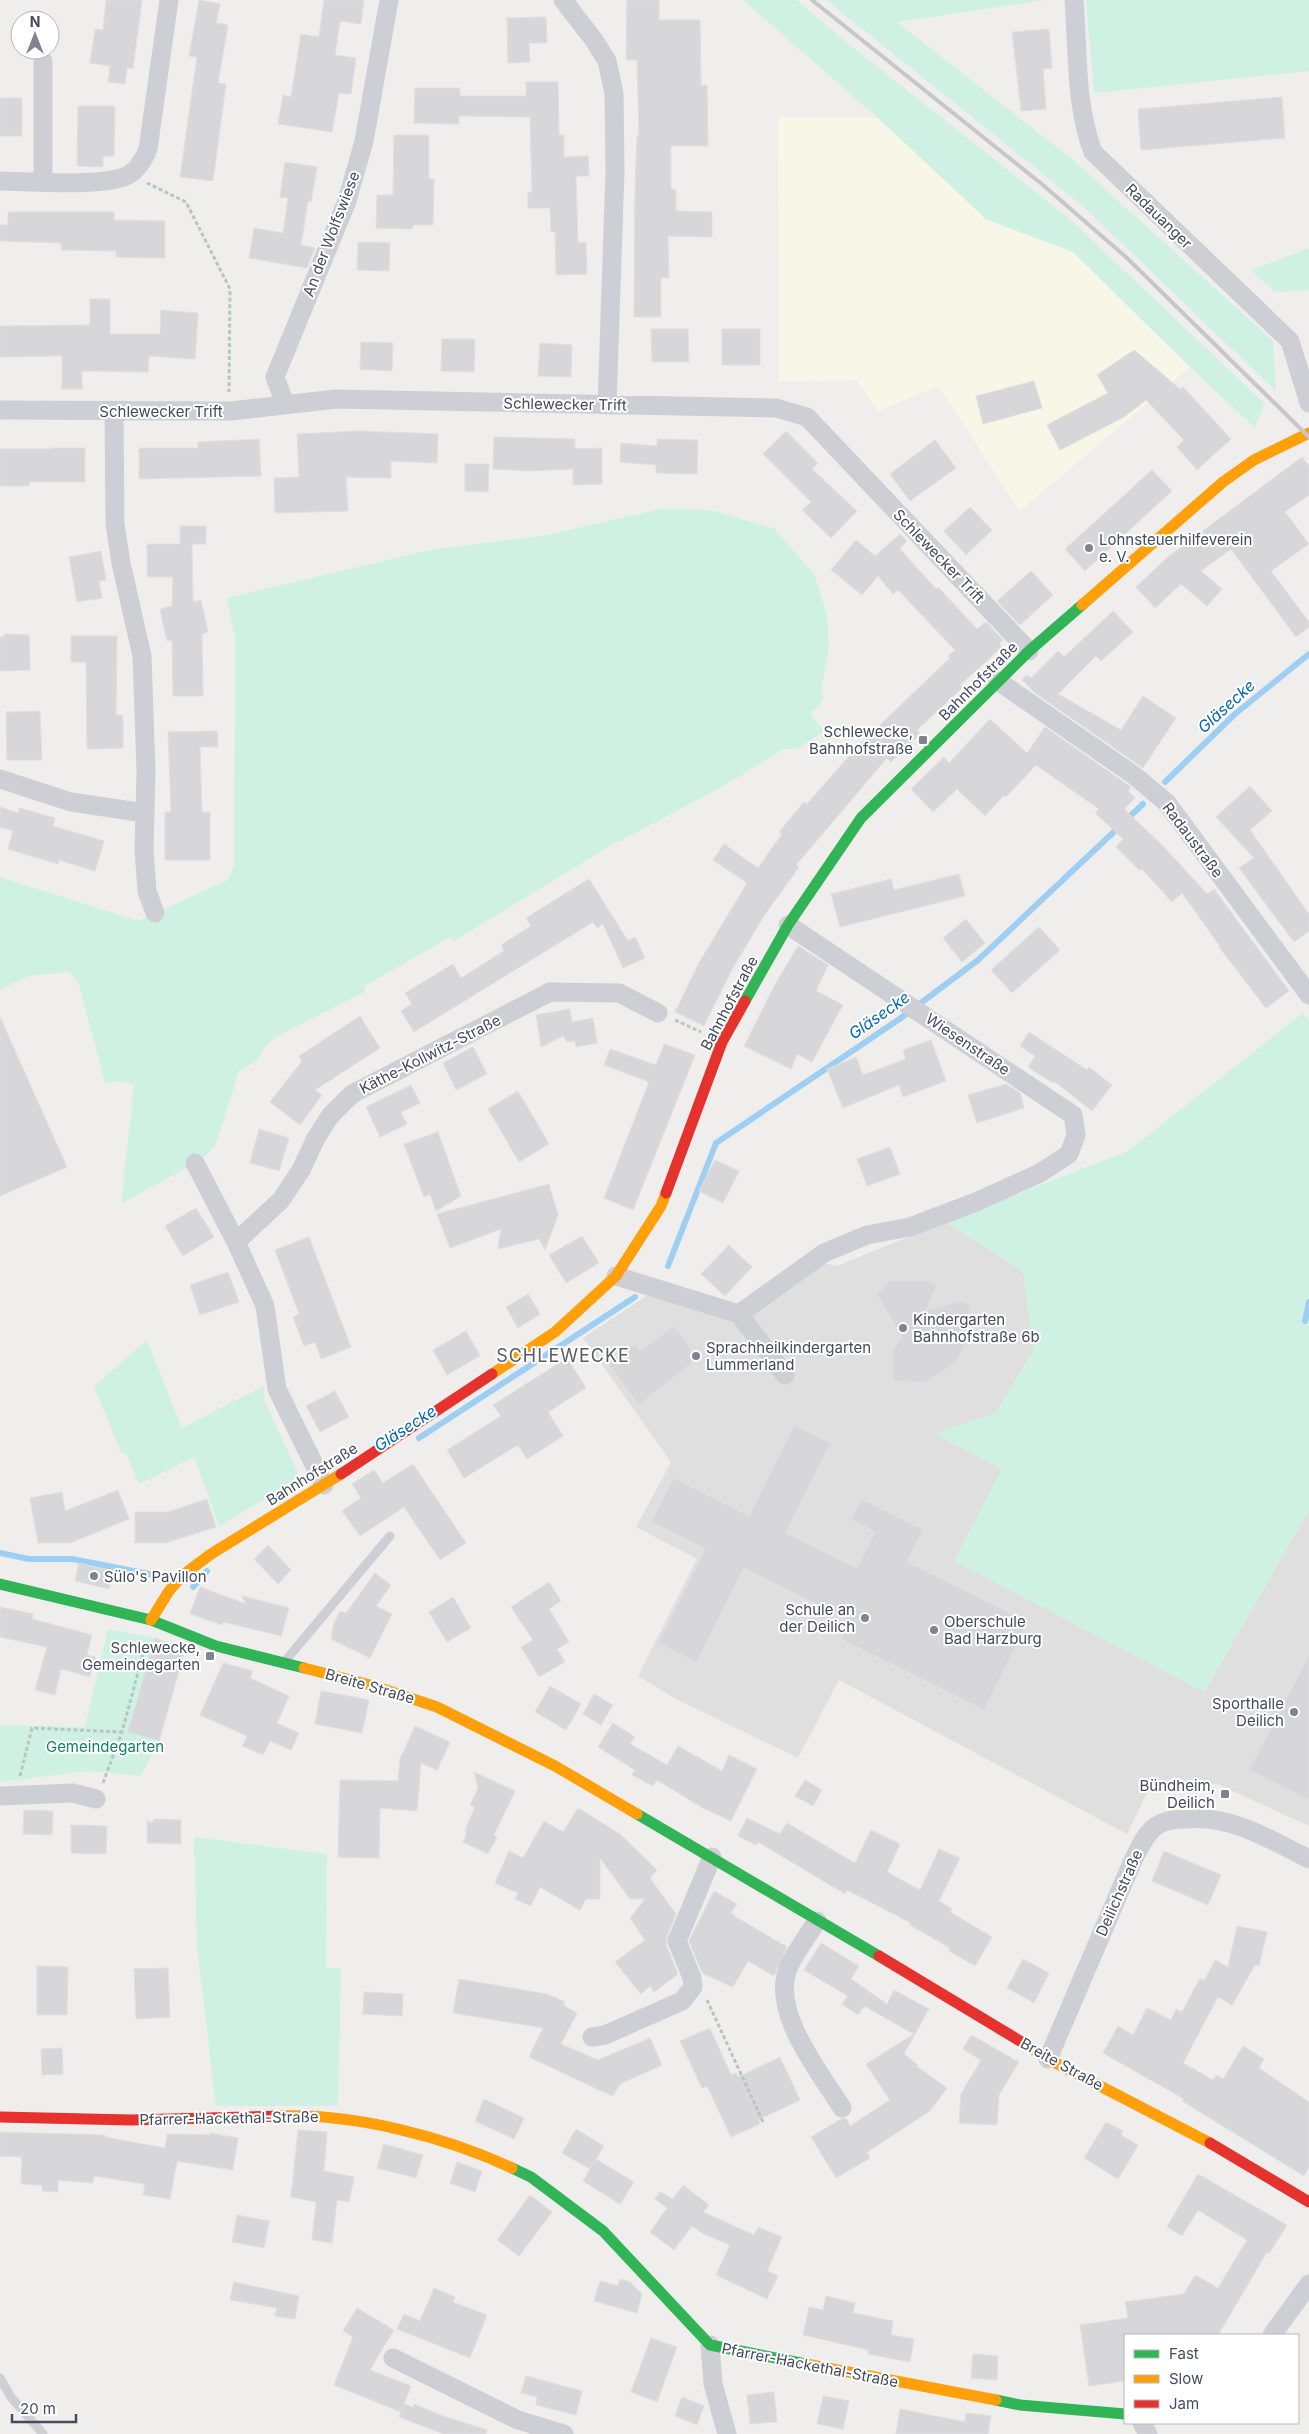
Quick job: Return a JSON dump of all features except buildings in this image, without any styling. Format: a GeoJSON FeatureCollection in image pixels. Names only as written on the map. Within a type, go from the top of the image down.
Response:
{"type":"FeatureCollection","features":[{"type":"Feature","properties":{"kind":"street"},"geometry":{"type":"LineString","coordinates":[[0,181],[106,181],[128,175],[143,161],[148,149],[169,0]]}},
{"type":"Feature","properties":{"kind":"street","name":"An der Wolfswiese"},"geometry":{"type":"LineString","coordinates":[[285,404],[276,377],[347,201],[364,140],[389,0]]}},
{"type":"Feature","properties":{"kind":"street"},"geometry":{"type":"LineString","coordinates":[[564,0],[607,61],[614,93],[615,171],[607,405]]}},
{"type":"Feature","properties":{"kind":"street","name":"Radauanger"},"geometry":{"type":"LineString","coordinates":[[1074,0],[1082,109],[1086,134],[1093,152],[1290,342],[1309,403]]}},
{"type":"Feature","properties":{"kind":"street"},"geometry":{"type":"LineString","coordinates":[[43,61],[43,181]]}},
{"type":"Feature","properties":{"kind":"street","name":"Schlewecker Trift"},"geometry":{"type":"LineString","coordinates":[[0,410],[231,411],[336,399],[776,408],[807,417],[1029,651]]}},
{"type":"Feature","properties":{"kind":"street"},"geometry":{"type":"LineString","coordinates":[[114,411],[117,543],[142,656],[146,771],[147,891],[155,913]]}},
{"type":"Feature","properties":{"kind":"street","name":"Bahnhofstraße"},"geometry":{"type":"LineString","coordinates":[[151,1620],[169,1591],[183,1575],[211,1554],[324,1485],[555,1332],[616,1276],[661,1206],[722,1042],[788,925],[861,818],[1029,651],[1223,482],[1254,460],[1309,433]]}},
{"type":"Feature","properties":{"kind":"street","name":"Radaustraße"},"geometry":{"type":"LineString","coordinates":[[998,681],[1135,776],[1167,803],[1309,995]]}},
{"type":"Feature","properties":{"kind":"street"},"geometry":{"type":"LineString","coordinates":[[0,780],[71,802],[145,813]]}},
{"type":"Feature","properties":{"kind":"street","name":"Wiesenstraße"},"geometry":{"type":"LineString","coordinates":[[739,1314],[824,1253],[867,1235],[910,1227],[976,1202],[1040,1173],[1069,1154],[1076,1135],[1073,1114],[788,925]]}},
{"type":"Feature","properties":{"kind":"street","name":"Käthe-Kollwitz-Straße"},"geometry":{"type":"LineString","coordinates":[[236,1242],[281,1200],[301,1170],[330,1116],[352,1094],[550,992],[620,993],[658,1013]]}},
{"type":"Feature","properties":{"kind":"street"},"geometry":{"type":"LineString","coordinates":[[195,1163],[236,1242],[265,1306],[276,1389],[324,1485]]}},
{"type":"Feature","properties":{"kind":"street"},"geometry":{"type":"LineString","coordinates":[[616,1276],[739,1314],[785,1375]]}},
{"type":"Feature","properties":{"kind":"street","name":"Breite Straße"},"geometry":{"type":"LineString","coordinates":[[0,1584],[151,1620],[216,1646],[382,1688],[437,1707],[555,1766],[994,2024],[1048,2059],[1222,2149],[1309,2202]]}},
{"type":"Feature","properties":{"kind":"street"},"geometry":{"type":"LineString","coordinates":[[7,1796],[73,1793],[96,1800]]}},
{"type":"Feature","properties":{"kind":"street","name":"Deilichstraße"},"geometry":{"type":"LineString","coordinates":[[1048,2059],[1134,1858],[1144,1838],[1156,1826],[1172,1820],[1214,1819],[1240,1825],[1309,1859]]}},
{"type":"Feature","properties":{"kind":"street"},"geometry":{"type":"LineString","coordinates":[[592,2037],[605,2035],[682,2002],[693,1987],[692,1978],[677,1941],[712,1857]]}},
{"type":"Feature","properties":{"kind":"street"},"geometry":{"type":"LineString","coordinates":[[817,1920],[789,1967],[784,1996],[791,2022],[798,2037],[842,2108]]}},
{"type":"Feature","properties":{"kind":"street","name":"Pfarrer-Hackethal-Straße"},"geometry":{"type":"LineString","coordinates":[[0,2117],[131,2120],[314,2116],[368,2122],[480,2153],[531,2177],[602,2231],[710,2345],[1020,2405],[1124,2414]]}},
{"type":"Feature","properties":{"kind":"street"},"geometry":{"type":"LineString","coordinates":[[1273,2334],[1309,2284]]}},
{"type":"Feature","properties":{"kind":"street"},"geometry":{"type":"LineString","coordinates":[[710,2345],[713,2384],[727,2434]]}},
{"type":"Feature","properties":{"kind":"street"},"geometry":{"type":"LineString","coordinates":[[392,2358],[518,2420],[564,2434]]}},
{"type":"Feature","properties":{"kind":"lane"},"geometry":{"type":"LineString","coordinates":[[284,1663],[390,1536]]}},
{"type":"Feature","properties":{"kind":"lane"},"geometry":{"type":"LineString","coordinates":[[0,2378],[11,2397],[43,2434]]}},
{"type":"Feature","properties":{"kind":"path"},"geometry":{"type":"LineString","coordinates":[[128,175],[186,202],[230,289],[229,394]]}},
{"type":"Feature","properties":{"kind":"path"},"geometry":{"type":"LineString","coordinates":[[658,1013],[722,1042]]}},
{"type":"Feature","properties":{"kind":"path"},"geometry":{"type":"LineString","coordinates":[[96,1800],[122,1732],[151,1620]]}},
{"type":"Feature","properties":{"kind":"path"},"geometry":{"type":"LineString","coordinates":[[7,1796],[32,1728],[122,1732]]}},
{"type":"Feature","properties":{"kind":"path"},"geometry":{"type":"LineString","coordinates":[[693,1987],[704,1993],[763,2122]]}},
{"type":"Feature","properties":{"kind":"shaded area"},"geometry":{"type":"Polygon","coordinates":[[[778,117],[878,118],[986,219],[1073,252],[1190,367],[1020,511],[938,386],[879,411],[856,380],[779,382],[778,117]]]}},
{"type":"Feature","properties":{"kind":"shaded area","name":"Schule an der Deilich"},"geometry":{"type":"Polygon","coordinates":[[[945,1222],[1023,1271],[1034,1350],[996,1413],[936,1434],[1002,1469],[1204,1692],[1309,1510],[1309,1826],[1217,1784],[1152,1783],[1127,1834],[839,1680],[798,1758],[676,1699],[638,1676],[697,1559],[636,1527],[671,1462],[583,1338],[651,1293],[736,1319],[824,1263],[837,1266],[945,1222]]]}},
{"type":"Feature","properties":{"kind":"green space"},"geometry":{"type":"Polygon","coordinates":[[[743,0],[797,0],[846,42],[1071,220],[1264,403],[1255,428],[1073,252],[986,219],[878,118],[743,0]]]}},
{"type":"Feature","properties":{"kind":"green space"},"geometry":{"type":"Polygon","coordinates":[[[826,0],[1045,0],[897,22],[1072,159],[1273,341],[1276,391],[1084,207],[826,0]]]}},
{"type":"Feature","properties":{"kind":"green space"},"geometry":{"type":"Polygon","coordinates":[[[1086,0],[1309,0],[1309,71],[1094,93],[1086,0]]]}},
{"type":"Feature","properties":{"kind":"green space"},"geometry":{"type":"Polygon","coordinates":[[[1309,248],[1309,290],[1275,292],[1251,270],[1309,248]]]}},
{"type":"Feature","properties":{"kind":"green space"},"geometry":{"type":"Polygon","coordinates":[[[661,509],[710,510],[775,529],[815,576],[827,615],[829,647],[821,691],[824,697],[811,715],[824,731],[797,749],[783,749],[722,787],[610,846],[454,941],[450,937],[365,986],[364,992],[281,1034],[268,1043],[255,1062],[239,1071],[215,1146],[202,1159],[121,1204],[134,1085],[121,1081],[105,1083],[78,981],[68,972],[28,976],[0,990],[0,877],[138,921],[228,880],[234,865],[235,638],[227,598],[430,550],[542,536],[661,509]]]}},
{"type":"Feature","properties":{"kind":"green space"},"geometry":{"type":"Polygon","coordinates":[[[1303,1013],[1309,1021],[1309,1510],[1204,1692],[954,1561],[1002,1469],[935,1434],[996,1413],[1034,1350],[1023,1271],[945,1222],[1128,1151],[1303,1013]]]}},
{"type":"Feature","properties":{"kind":"green space"},"geometry":{"type":"Polygon","coordinates":[[[147,1340],[182,1428],[264,1386],[264,1399],[300,1478],[219,1526],[194,1457],[139,1484],[126,1453],[121,1453],[94,1386],[147,1340]]]}},
{"type":"Feature","properties":{"kind":"green space","name":"Gemeindegarten"},"geometry":{"type":"Polygon","coordinates":[[[108,1629],[155,1638],[129,1732],[159,1741],[141,1776],[88,1771],[0,1782],[0,1725],[85,1727],[108,1629]]]}},
{"type":"Feature","properties":{"kind":"green space"},"geometry":{"type":"Polygon","coordinates":[[[194,1837],[327,1854],[326,1968],[341,1968],[338,2106],[216,2106],[197,1948],[194,1837]]]}},
{"type":"Feature","properties":{"kind":"waterway","name":"Gläsecke"},"geometry":{"type":"LineString","coordinates":[[1165,782],[1235,714],[1309,654]]}},
{"type":"Feature","properties":{"kind":"waterway","name":"Gläsecke"},"geometry":{"type":"LineString","coordinates":[[1126,820],[1143,804]]}},
{"type":"Feature","properties":{"kind":"waterway","name":"Gläsecke"},"geometry":{"type":"LineString","coordinates":[[668,1266],[716,1143],[901,1018],[978,960],[1119,827]]}},
{"type":"Feature","properties":{"kind":"waterway","name":"Gläsecke"},"geometry":{"type":"LineString","coordinates":[[419,1438],[635,1297]]}},
{"type":"Feature","properties":{"kind":"waterway"},"geometry":{"type":"LineString","coordinates":[[1305,1321],[1309,1302]]}},
{"type":"Feature","properties":{"kind":"waterway","name":"Gläsecke"},"geometry":{"type":"LineString","coordinates":[[0,1553],[29,1559],[72,1559],[154,1575]]}},
{"type":"Feature","properties":{"kind":"waterway","name":"Gläsecke"},"geometry":{"type":"LineString","coordinates":[[193,1587],[207,1571]]}},
{"type":"Feature","properties":{"kind":"railway"},"geometry":{"type":"LineString","coordinates":[[812,0],[1043,185],[1127,258],[1309,437]]}},
{"type":"Feature","properties":{"kind":"traffic: fast"},"geometry":{"type":"LineString","coordinates":[[745,1001],[788,925],[861,818],[1029,651],[1082,605]]}},
{"type":"Feature","properties":{"kind":"traffic: fast"},"geometry":{"type":"LineString","coordinates":[[0,1584],[151,1620],[216,1646],[304,1668]]}},
{"type":"Feature","properties":{"kind":"traffic: fast"},"geometry":{"type":"LineString","coordinates":[[637,1814],[879,1956]]}},
{"type":"Feature","properties":{"kind":"traffic: fast"},"geometry":{"type":"LineString","coordinates":[[512,2168],[531,2177],[603,2231],[710,2345],[806,2364]]}},
{"type":"Feature","properties":{"kind":"traffic: fast"},"geometry":{"type":"LineString","coordinates":[[996,2400],[1020,2405],[1124,2414]]}},
{"type":"Feature","properties":{"kind":"traffic: slow"},"geometry":{"type":"LineString","coordinates":[[1082,605],[1223,482],[1254,460],[1309,433]]}},
{"type":"Feature","properties":{"kind":"traffic: slow"},"geometry":{"type":"LineString","coordinates":[[492,1374],[555,1332],[616,1276],[661,1206],[666,1193]]}},
{"type":"Feature","properties":{"kind":"traffic: slow"},"geometry":{"type":"LineString","coordinates":[[151,1620],[169,1591],[183,1575],[211,1554],[341,1474]]}},
{"type":"Feature","properties":{"kind":"traffic: slow"},"geometry":{"type":"LineString","coordinates":[[304,1668],[374,1686],[437,1707],[555,1766],[637,1814]]}},
{"type":"Feature","properties":{"kind":"traffic: slow"},"geometry":{"type":"LineString","coordinates":[[1025,2044],[1048,2059],[1210,2143]]}},
{"type":"Feature","properties":{"kind":"traffic: slow"},"geometry":{"type":"LineString","coordinates":[[283,2116],[311,2116],[370,2123],[430,2137],[512,2168]]}},
{"type":"Feature","properties":{"kind":"traffic: slow"},"geometry":{"type":"LineString","coordinates":[[806,2364],[996,2400]]}},
{"type":"Feature","properties":{"kind":"traffic: jam"},"geometry":{"type":"LineString","coordinates":[[666,1193],[722,1042],[745,1001]]}},
{"type":"Feature","properties":{"kind":"traffic: jam"},"geometry":{"type":"LineString","coordinates":[[341,1474],[492,1374]]}},
{"type":"Feature","properties":{"kind":"traffic: jam"},"geometry":{"type":"LineString","coordinates":[[879,1956],[1025,2044]]}},
{"type":"Feature","properties":{"kind":"traffic: jam"},"geometry":{"type":"LineString","coordinates":[[0,2117],[131,2120],[283,2116]]}},
{"type":"Feature","properties":{"kind":"traffic: jam"},"geometry":{"type":"LineString","coordinates":[[1210,2143],[1309,2202]]}},
{"type":"Feature","properties":{"kind":"place","name":"Lohnsteuerhilfeverein e. V."},"geometry":{"type":"Point","coordinates":[1089,548]}},
{"type":"Feature","properties":{"kind":"place","name":"Schlewecke, Bahnhofstraße"},"geometry":{"type":"Point","coordinates":[923,740]}},
{"type":"Feature","properties":{"kind":"place","name":"Kindergarten Bahnhofstraße 6b"},"geometry":{"type":"Point","coordinates":[903,1328]}},
{"type":"Feature","properties":{"kind":"place","name":"Sprachheilkindergarten Lummerland"},"geometry":{"type":"Point","coordinates":[696,1356]}},
{"type":"Feature","properties":{"kind":"place","name":"Sülo's Pavillon"},"geometry":{"type":"Point","coordinates":[94,1576]}},
{"type":"Feature","properties":{"kind":"place","name":"Schule an der Deilich"},"geometry":{"type":"Point","coordinates":[865,1618]}},
{"type":"Feature","properties":{"kind":"place","name":"Oberschule Bad Harzburg"},"geometry":{"type":"Point","coordinates":[934,1630]}},
{"type":"Feature","properties":{"kind":"place","name":"Schlewecke, Gemeindegarten"},"geometry":{"type":"Point","coordinates":[210,1656]}},
{"type":"Feature","properties":{"kind":"place","name":"Sporthalle Deilich"},"geometry":{"type":"Point","coordinates":[1294,1712]}},
{"type":"Feature","properties":{"kind":"place","name":"Bündheim, Deilich"},"geometry":{"type":"Point","coordinates":[1225,1794]}},
{"type":"Feature","properties":{"kind":"district","name":"SCHLEWECKE"},"geometry":{"type":"Point","coordinates":[563,1355]}}]}
